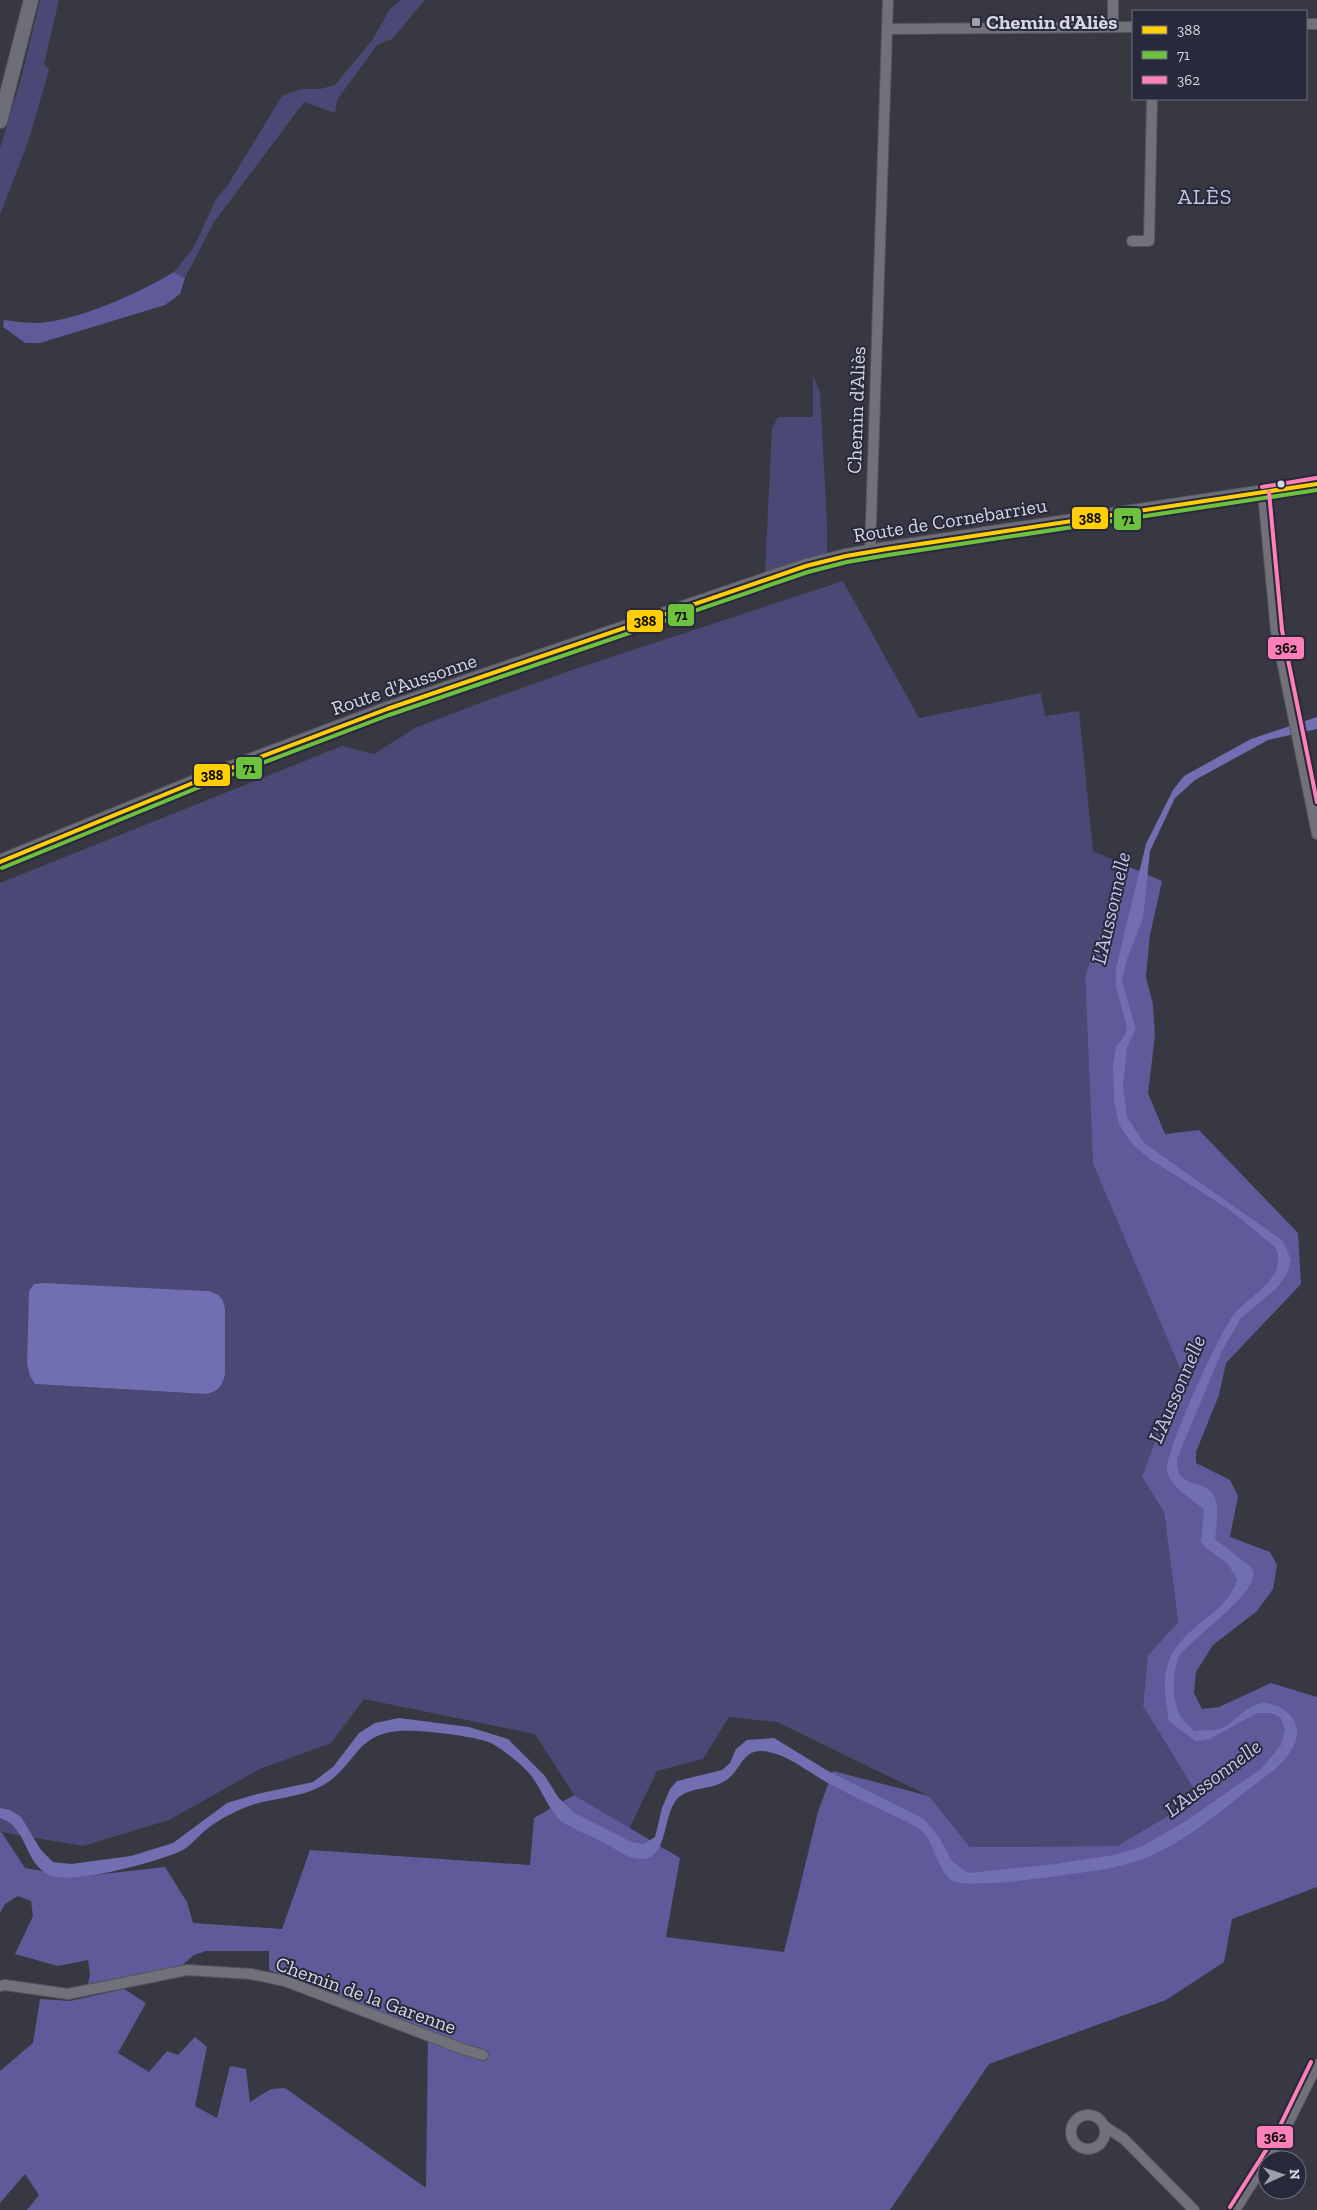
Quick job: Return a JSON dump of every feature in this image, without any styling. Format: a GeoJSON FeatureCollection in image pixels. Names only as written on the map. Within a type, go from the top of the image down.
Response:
{"type":"FeatureCollection","features":[{"type":"Feature","properties":{"kind":"main road"},"geometry":{"type":"LineString","coordinates":[[0,121],[31,0]]}},
{"type":"Feature","properties":{"kind":"main road","name":"Route de Cornebarrieu"},"geometry":{"type":"LineString","coordinates":[[828,561],[870,552],[1317,484]]}},
{"type":"Feature","properties":{"kind":"main road","name":"Route d'Aussonne"},"geometry":{"type":"LineString","coordinates":[[0,862],[205,778],[387,709],[806,566],[828,561]]}},
{"type":"Feature","properties":{"kind":"street","name":"Chemin d'Aliès"},"geometry":{"type":"LineString","coordinates":[[870,552],[888,0]]}},
{"type":"Feature","properties":{"kind":"street"},"geometry":{"type":"LineString","coordinates":[[1113,0],[1113,27]]}},
{"type":"Feature","properties":{"kind":"street"},"geometry":{"type":"LineString","coordinates":[[887,29],[1132,27]]}},
{"type":"Feature","properties":{"kind":"street"},"geometry":{"type":"LineString","coordinates":[[1132,241],[1149,241],[1152,100]]}},
{"type":"Feature","properties":{"kind":"street"},"geometry":{"type":"LineString","coordinates":[[1263,493],[1276,631],[1300,740],[1317,834]]}},
{"type":"Feature","properties":{"kind":"street","name":"Chemin de la Garenne"},"geometry":{"type":"LineString","coordinates":[[0,1986],[5,1985],[68,1994],[187,1970],[251,1974],[285,1981],[463,2049],[484,2055]]}},
{"type":"Feature","properties":{"kind":"street"},"geometry":{"type":"LineString","coordinates":[[1235,2210],[1280,2139],[1317,2065]]}},
{"type":"Feature","properties":{"kind":"street"},"geometry":{"type":"LineString","coordinates":[[1104,2126],[1124,2139],[1194,2210]]}},
{"type":"Feature","properties":{"kind":"shaded area"},"geometry":{"type":"Polygon","coordinates":[[[40,0],[59,0],[44,64],[49,70],[28,142],[0,215],[0,148],[21,79],[40,0]]]}},
{"type":"Feature","properties":{"kind":"shaded area"},"geometry":{"type":"Polygon","coordinates":[[[401,0],[425,0],[392,39],[377,45],[337,100],[335,113],[304,102],[214,222],[185,278],[174,272],[194,247],[215,201],[229,183],[282,96],[301,89],[320,89],[335,85],[373,39],[390,9],[401,0]]]}},
{"type":"Feature","properties":{"kind":"shaded area"},"geometry":{"type":"Polygon","coordinates":[[[174,272],[185,278],[180,294],[165,305],[40,343],[25,343],[3,327],[4,320],[35,323],[69,318],[88,312],[143,289],[174,272]]]}},
{"type":"Feature","properties":{"kind":"shaded area"},"geometry":{"type":"Polygon","coordinates":[[[813,376],[820,392],[827,553],[765,572],[772,429],[778,417],[813,417],[813,376]]]}},
{"type":"Feature","properties":{"kind":"shaded area"},"geometry":{"type":"Polygon","coordinates":[[[843,581],[919,718],[1041,693],[1045,716],[1079,711],[1093,851],[1125,865],[1085,976],[1093,1164],[1181,1371],[1142,1477],[1164,1512],[1178,1622],[1148,1655],[1143,1706],[1199,1796],[1117,1846],[970,1847],[929,1796],[777,1722],[729,1717],[703,1759],[657,1771],[629,1829],[574,1795],[535,1734],[364,1699],[331,1743],[260,1769],[169,1820],[83,1846],[0,1832],[0,883],[342,746],[374,754],[415,728],[575,669],[843,581]],[[34,1284],[35,1384],[206,1394],[217,1390],[223,1382],[225,1374],[208,1291],[34,1284]]]}},
{"type":"Feature","properties":{"kind":"shaded area"},"geometry":{"type":"Polygon","coordinates":[[[1317,717],[1317,729],[1268,740],[1195,780],[1175,798],[1150,851],[1143,918],[1126,962],[1122,981],[1136,1029],[1127,1047],[1123,1087],[1127,1117],[1144,1143],[1283,1241],[1291,1260],[1287,1274],[1277,1288],[1241,1318],[1221,1353],[1177,1459],[1181,1476],[1192,1483],[1210,1490],[1214,1496],[1217,1511],[1215,1539],[1251,1567],[1253,1576],[1249,1587],[1239,1600],[1179,1657],[1174,1678],[1176,1704],[1182,1719],[1194,1731],[1219,1729],[1250,1708],[1263,1703],[1271,1704],[1285,1711],[1294,1721],[1297,1734],[1295,1742],[1288,1755],[1267,1776],[1177,1842],[1138,1861],[1076,1874],[968,1884],[956,1882],[945,1874],[928,1838],[918,1828],[843,1791],[793,1762],[773,1753],[753,1752],[747,1756],[733,1774],[719,1784],[693,1790],[679,1797],[670,1813],[657,1851],[651,1857],[637,1859],[573,1828],[558,1818],[530,1775],[513,1758],[491,1743],[446,1734],[398,1731],[373,1738],[335,1776],[316,1789],[289,1797],[261,1802],[240,1810],[211,1826],[181,1851],[119,1870],[83,1877],[56,1877],[45,1873],[38,1866],[17,1830],[10,1823],[0,1818],[0,1808],[10,1810],[21,1817],[41,1850],[53,1862],[71,1864],[131,1856],[173,1843],[227,1803],[257,1794],[313,1782],[333,1767],[359,1733],[375,1723],[399,1718],[469,1727],[508,1739],[545,1776],[558,1797],[573,1812],[631,1842],[644,1844],[655,1837],[662,1808],[670,1789],[677,1781],[722,1770],[730,1763],[736,1749],[747,1740],[774,1738],[828,1771],[924,1819],[939,1837],[952,1861],[968,1873],[1055,1864],[1114,1855],[1141,1847],[1184,1822],[1261,1769],[1281,1745],[1285,1730],[1281,1718],[1271,1713],[1257,1713],[1210,1739],[1195,1741],[1169,1721],[1165,1685],[1166,1671],[1170,1658],[1176,1647],[1186,1636],[1217,1610],[1231,1594],[1237,1579],[1228,1564],[1205,1547],[1201,1541],[1204,1509],[1172,1482],[1167,1471],[1168,1460],[1174,1441],[1218,1342],[1235,1313],[1262,1289],[1275,1273],[1278,1260],[1277,1253],[1275,1247],[1230,1210],[1151,1160],[1132,1144],[1119,1124],[1114,1100],[1113,1066],[1116,1047],[1125,1035],[1127,1027],[1116,987],[1116,968],[1146,844],[1173,790],[1184,776],[1251,739],[1317,717]]]}},
{"type":"Feature","properties":{"kind":"shaded area"},"geometry":{"type":"Polygon","coordinates":[[[1125,865],[1162,881],[1150,935],[1146,977],[1153,1004],[1155,1036],[1148,1093],[1165,1134],[1199,1130],[1298,1233],[1301,1284],[1226,1363],[1219,1395],[1196,1452],[1196,1463],[1230,1480],[1238,1496],[1230,1537],[1270,1552],[1277,1565],[1273,1589],[1257,1611],[1213,1645],[1196,1672],[1194,1693],[1202,1709],[1219,1707],[1271,1683],[1317,1697],[1317,1887],[1232,1919],[1224,1962],[1166,2000],[989,2064],[890,2210],[27,2210],[39,2195],[25,2174],[0,2203],[0,2071],[33,2043],[40,1999],[70,2001],[124,1989],[146,2003],[118,2053],[149,2072],[167,2051],[178,2055],[195,2037],[207,2047],[195,2106],[217,2118],[230,2066],[246,2069],[250,2102],[271,2089],[285,2088],[426,2188],[428,2033],[269,1970],[269,1951],[206,1951],[194,1955],[180,1967],[88,1984],[90,1974],[88,1960],[58,1966],[15,1954],[33,1916],[31,1901],[18,1896],[5,1904],[0,1913],[0,1832],[25,1868],[76,1877],[165,1867],[187,1902],[193,1923],[282,1929],[310,1850],[530,1865],[534,1818],[574,1795],[680,1858],[666,1937],[784,1952],[818,1812],[833,1771],[929,1796],[970,1847],[1117,1846],[1199,1797],[1143,1706],[1148,1655],[1178,1622],[1164,1512],[1142,1477],[1181,1371],[1093,1164],[1085,976],[1125,865]]]}},
{"type":"Feature","properties":{"kind":"shaded area"},"geometry":{"type":"Polygon","coordinates":[[[34,1284],[208,1291],[218,1295],[222,1299],[225,1309],[225,1374],[223,1382],[217,1390],[206,1394],[35,1384],[30,1376],[27,1364],[29,1291],[34,1284]]]}},
{"type":"Feature","properties":{"kind":"transit line","name":"362"},"geometry":{"type":"LineString","coordinates":[[1262,487],[1316,478]]}},
{"type":"Feature","properties":{"kind":"transit line","name":"388"},"geometry":{"type":"LineString","coordinates":[[0,862],[205,778],[387,709],[806,566],[846,556],[887,549],[1317,484]]}},
{"type":"Feature","properties":{"kind":"transit line","name":"71"},"geometry":{"type":"LineString","coordinates":[[2,868],[207,784],[389,715],[808,572],[847,562],[888,555],[1317,490]]}},
{"type":"Feature","properties":{"kind":"transit line","name":"362"},"geometry":{"type":"LineString","coordinates":[[1269,492],[1282,630],[1317,802]]}},
{"type":"Feature","properties":{"kind":"transit line","name":"362"},"geometry":{"type":"LineString","coordinates":[[1230,2207],[1275,2136],[1311,2062]]}},
{"type":"Feature","properties":{"kind":"place","name":"Chemin d'Aliès"},"geometry":{"type":"Point","coordinates":[976,22]}},
{"type":"Feature","properties":{"kind":"district","name":"ALÈS"},"geometry":{"type":"Point","coordinates":[1205,196]}},
{"type":"Feature","properties":{"kind":"water label","name":"L'Aussonnelle"},"geometry":{"type":"Point","coordinates":[1111,908]}},
{"type":"Feature","properties":{"kind":"water label","name":"L'Aussonnelle"},"geometry":{"type":"Point","coordinates":[1177,1389]}},
{"type":"Feature","properties":{"kind":"water label","name":"L'Aussonnelle"},"geometry":{"type":"Point","coordinates":[1213,1778]}}]}
